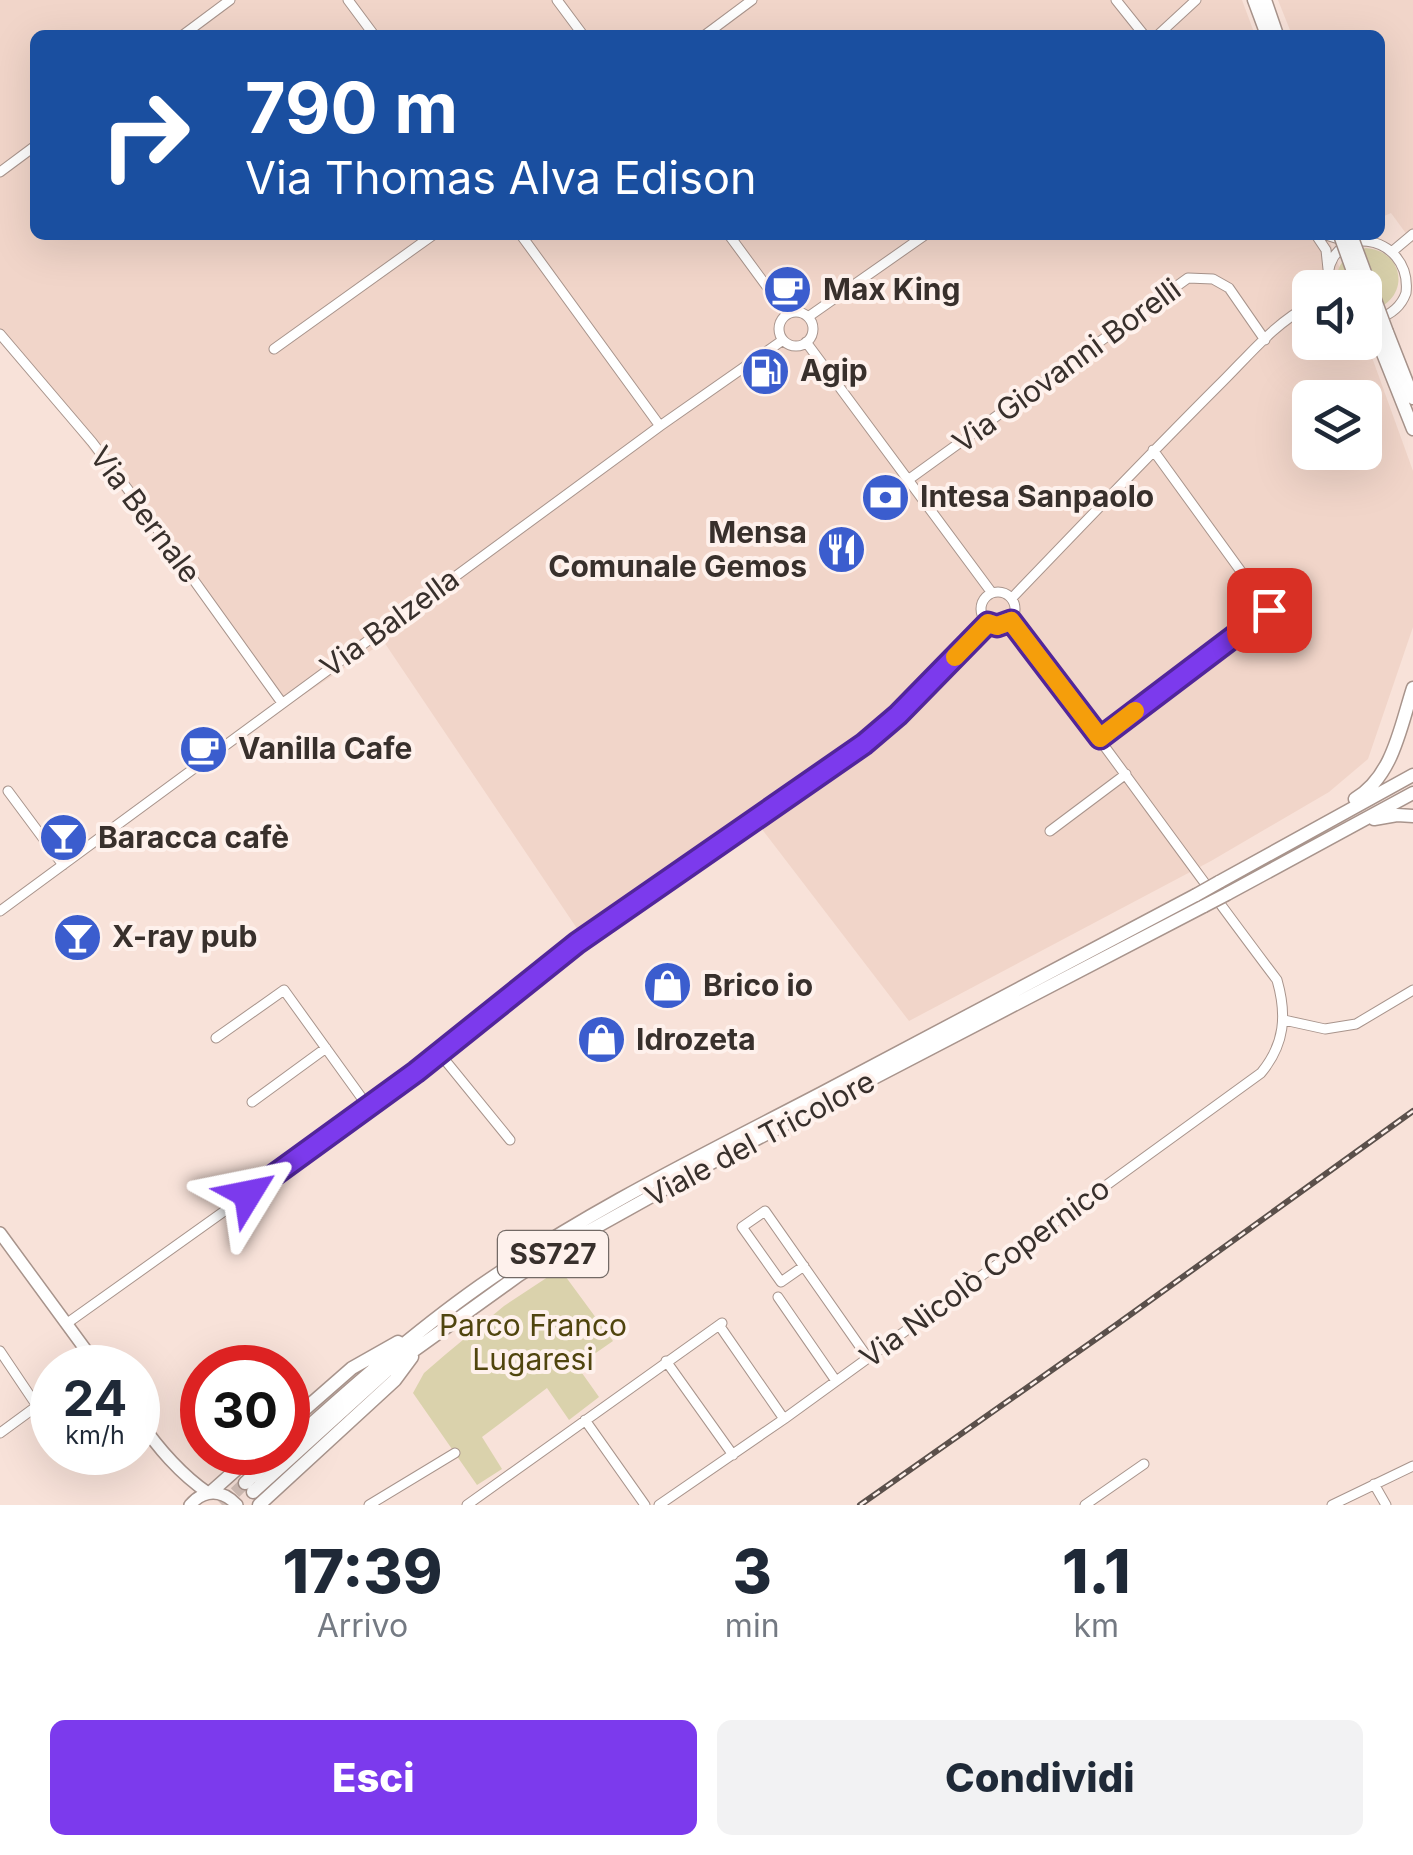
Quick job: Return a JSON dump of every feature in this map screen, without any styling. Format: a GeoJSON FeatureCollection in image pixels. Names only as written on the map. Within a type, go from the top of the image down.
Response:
{"type":"FeatureCollection","features":[{"type":"Feature","properties":{"kind":"highway"},"geometry":{"type":"LineString","coordinates":[[1254,0],[1265,30]]}},
{"type":"Feature","properties":{"kind":"highway"},"geometry":{"type":"LineString","coordinates":[[1265,0],[1276,30]]}},
{"type":"Feature","properties":{"kind":"highway"},"geometry":{"type":"LineString","coordinates":[[1342,240],[1353,270]]}},
{"type":"Feature","properties":{"kind":"highway"},"geometry":{"type":"LineString","coordinates":[[1352,240],[1362,270]]}},
{"type":"Feature","properties":{"kind":"highway"},"geometry":{"type":"LineString","coordinates":[[1382,334],[1413,398]]}},
{"type":"Feature","properties":{"kind":"highway"},"geometry":{"type":"LineString","coordinates":[[1382,334],[1413,429]]}},
{"type":"Feature","properties":{"kind":"highway"},"geometry":{"type":"LineString","coordinates":[[1304,842],[1320,819],[1358,798],[1375,783],[1393,750],[1413,688]]}},
{"type":"Feature","properties":{"kind":"highway"},"geometry":{"type":"LineString","coordinates":[[1304,842],[1413,775]]}},
{"type":"Feature","properties":{"kind":"highway"},"geometry":{"type":"LineString","coordinates":[[1304,842],[1413,793]]}},
{"type":"Feature","properties":{"kind":"highway"},"geometry":{"type":"LineString","coordinates":[[1304,842],[1373,820],[1413,816]]}},
{"type":"Feature","properties":{"kind":"highway","name":"Viale del Tricolore"},"geometry":{"type":"LineString","coordinates":[[310,1427],[480,1286],[624,1196],[886,1066],[1304,842]]}},
{"type":"Feature","properties":{"kind":"highway"},"geometry":{"type":"LineString","coordinates":[[310,1405],[352,1368],[419,1339]]}},
{"type":"Feature","properties":{"kind":"highway"},"geometry":{"type":"LineString","coordinates":[[253,1493],[395,1380],[419,1339]]}},
{"type":"Feature","properties":{"kind":"highway"},"geometry":{"type":"LineString","coordinates":[[209,1493],[230,1475]]}},
{"type":"Feature","properties":{"kind":"main road"},"geometry":{"type":"LineString","coordinates":[[0,1233],[80,1345]]}},
{"type":"Feature","properties":{"kind":"main road"},"geometry":{"type":"LineString","coordinates":[[160,1448],[189,1480],[209,1493]]}},
{"type":"Feature","properties":{"kind":"main road"},"geometry":{"type":"LineString","coordinates":[[172,1463],[189,1505],[209,1493],[223,1494],[236,1505]]}},
{"type":"Feature","properties":{"kind":"street"},"geometry":{"type":"LineString","coordinates":[[190,30],[230,0]]}},
{"type":"Feature","properties":{"kind":"street"},"geometry":{"type":"LineString","coordinates":[[348,0],[370,30]]}},
{"type":"Feature","properties":{"kind":"street"},"geometry":{"type":"LineString","coordinates":[[557,0],[580,30]]}},
{"type":"Feature","properties":{"kind":"street"},"geometry":{"type":"LineString","coordinates":[[712,30],[752,0]]}},
{"type":"Feature","properties":{"kind":"street"},"geometry":{"type":"LineString","coordinates":[[1116,0],[1140,30]]}},
{"type":"Feature","properties":{"kind":"street"},"geometry":{"type":"LineString","coordinates":[[1163,30],[1196,0]]}},
{"type":"Feature","properties":{"kind":"street"},"geometry":{"type":"LineString","coordinates":[[0,172],[30,150]]}},
{"type":"Feature","properties":{"kind":"street"},"geometry":{"type":"LineString","coordinates":[[1394,250],[1413,234]]}},
{"type":"Feature","properties":{"kind":"street"},"geometry":{"type":"LineString","coordinates":[[274,350],[426,240]]}},
{"type":"Feature","properties":{"kind":"street"},"geometry":{"type":"LineString","coordinates":[[525,240],[660,426]]}},
{"type":"Feature","properties":{"kind":"street"},"geometry":{"type":"LineString","coordinates":[[733,240],[788,314]]}},
{"type":"Feature","properties":{"kind":"street"},"geometry":{"type":"LineString","coordinates":[[808,317],[916,240]]}},
{"type":"Feature","properties":{"kind":"street"},"geometry":{"type":"LineString","coordinates":[[1319,240],[1326,250],[1328,270]]}},
{"type":"Feature","properties":{"kind":"street"},"geometry":{"type":"LineString","coordinates":[[1328,270],[1351,240]]}},
{"type":"Feature","properties":{"kind":"street"},"geometry":{"type":"LineString","coordinates":[[1374,240],[1394,250],[1413,282]]}},
{"type":"Feature","properties":{"kind":"street"},"geometry":{"type":"LineString","coordinates":[[1395,310],[1406,291],[1406,269]]}},
{"type":"Feature","properties":{"kind":"street","name":"Via Giovanni Borelli"},"geometry":{"type":"LineString","coordinates":[[908,480],[1188,278],[1213,279],[1229,288],[1265,340]]}},
{"type":"Feature","properties":{"kind":"street"},"geometry":{"type":"LineString","coordinates":[[1382,317],[1413,305]]}},
{"type":"Feature","properties":{"kind":"street"},"geometry":{"type":"LineString","coordinates":[[798,312],[808,317],[812,333],[806,342],[797,346],[784,340],[779,326],[788,314],[798,312]]}},
{"type":"Feature","properties":{"kind":"street"},"geometry":{"type":"LineString","coordinates":[[1012,598],[1154,450],[1292,316]]}},
{"type":"Feature","properties":{"kind":"street","name":"Via Bernale"},"geometry":{"type":"LineString","coordinates":[[0,334],[92,442],[282,702]]}},
{"type":"Feature","properties":{"kind":"street","name":"Via Balzella"},"geometry":{"type":"LineString","coordinates":[[0,911],[660,426],[784,340]]}},
{"type":"Feature","properties":{"kind":"street"},"geometry":{"type":"LineString","coordinates":[[806,342],[992,592]]}},
{"type":"Feature","properties":{"kind":"street"},"geometry":{"type":"LineString","coordinates":[[1100,738],[1269,610],[1154,450]]}},
{"type":"Feature","properties":{"kind":"street"},"geometry":{"type":"LineString","coordinates":[[992,592],[1003,592],[1012,598],[1016,607],[1011,621]]}},
{"type":"Feature","properties":{"kind":"street"},"geometry":{"type":"LineString","coordinates":[[992,592],[982,604],[982,614],[988,623],[997,626],[1011,621]]}},
{"type":"Feature","properties":{"kind":"street"},"geometry":{"type":"LineString","coordinates":[[1011,621],[1126,774],[1050,831]]}},
{"type":"Feature","properties":{"kind":"street"},"geometry":{"type":"LineString","coordinates":[[66,1324],[369,1108],[577,943],[864,744],[988,623]]}},
{"type":"Feature","properties":{"kind":"street","name":"Via Nicolò Copernico"},"geometry":{"type":"LineString","coordinates":[[659,1505],[1262,1073],[1272,1061],[1284,1020],[1277,980],[1126,774]]}},
{"type":"Feature","properties":{"kind":"street"},"geometry":{"type":"LineString","coordinates":[[8,792],[63,864]]}},
{"type":"Feature","properties":{"kind":"street"},"geometry":{"type":"LineString","coordinates":[[216,1038],[284,990],[369,1108]]}},
{"type":"Feature","properties":{"kind":"street"},"geometry":{"type":"LineString","coordinates":[[1284,1020],[1325,1028],[1356,1024],[1413,990]]}},
{"type":"Feature","properties":{"kind":"street"},"geometry":{"type":"LineString","coordinates":[[252,1102],[326,1048]]}},
{"type":"Feature","properties":{"kind":"street"},"geometry":{"type":"LineString","coordinates":[[440,1054],[510,1140]]}},
{"type":"Feature","properties":{"kind":"street"},"geometry":{"type":"LineString","coordinates":[[804,1266],[782,1282],[742,1227],[764,1211],[804,1266],[868,1358]]}},
{"type":"Feature","properties":{"kind":"street"},"geometry":{"type":"LineString","coordinates":[[778,1297],[836,1381]]}},
{"type":"Feature","properties":{"kind":"street"},"geometry":{"type":"LineString","coordinates":[[467,1505],[720,1324],[784,1419]]}},
{"type":"Feature","properties":{"kind":"street"},"geometry":{"type":"LineString","coordinates":[[0,1351],[30,1396]]}},
{"type":"Feature","properties":{"kind":"street"},"geometry":{"type":"LineString","coordinates":[[666,1361],[733,1455]]}},
{"type":"Feature","properties":{"kind":"street"},"geometry":{"type":"LineString","coordinates":[[0,1433],[30,1411]]}},
{"type":"Feature","properties":{"kind":"street"},"geometry":{"type":"LineString","coordinates":[[585,1420],[645,1505]]}},
{"type":"Feature","properties":{"kind":"street"},"geometry":{"type":"LineString","coordinates":[[369,1505],[454,1453]]}},
{"type":"Feature","properties":{"kind":"street"},"geometry":{"type":"LineString","coordinates":[[1085,1505],[1144,1464]]}},
{"type":"Feature","properties":{"kind":"street"},"geometry":{"type":"LineString","coordinates":[[1332,1505],[1413,1466]]}},
{"type":"Feature","properties":{"kind":"street"},"geometry":{"type":"LineString","coordinates":[[1374,1484],[1386,1505]]}},
{"type":"Feature","properties":{"kind":"shaded area"},"geometry":{"type":"Polygon","coordinates":[[[0,0],[1242,0],[1253,30],[30,30],[30,240],[1329,240],[1340,270],[1292,270],[1292,360],[1373,360],[1380,380],[1292,380],[1292,470],[1382,470],[1382,385],[1413,471],[1413,627],[1368,759],[1329,792],[1211,861],[909,1021],[758,824],[578,930],[384,642],[285,707],[0,331],[0,0]]]}},
{"type":"Feature","properties":{"kind":"shaded area"},"geometry":{"type":"Polygon","coordinates":[[[1278,0],[1413,0],[1413,243],[1391,213],[1385,216],[1385,30],[1290,30],[1278,0]]]}},
{"type":"Feature","properties":{"kind":"green space"},"geometry":{"type":"Polygon","coordinates":[[[1359,250],[1380,252],[1397,269],[1396,290],[1382,305],[1382,270],[1339,270],[1347,257],[1359,250]]]}},
{"type":"Feature","properties":{"kind":"green space","name":"Parco Franco Lugaresi"},"geometry":{"type":"Polygon","coordinates":[[[560,1269],[613,1341],[577,1366],[599,1397],[569,1420],[547,1388],[482,1437],[502,1469],[477,1485],[413,1393],[424,1373],[446,1354],[504,1306],[560,1269]]]}},
{"type":"Feature","properties":{"kind":"tunnel"},"geometry":{"type":"LineString","coordinates":[[222,1505],[245,1483]]}},
{"type":"Feature","properties":{"kind":"railway"},"geometry":{"type":"LineString","coordinates":[[860,1505],[1413,1111]]}},
{"type":"Feature","properties":{"kind":"slow traffic"},"geometry":{"type":"LineString","coordinates":[[955,657],[988,623],[997,626],[1011,621],[1100,738],[1135,711]]}},
{"type":"Feature","properties":{"kind":"place","name":"Max King"},"geometry":{"type":"Point","coordinates":[788,290]}},
{"type":"Feature","properties":{"kind":"place","name":"Agip"},"geometry":{"type":"Point","coordinates":[765,371]}},
{"type":"Feature","properties":{"kind":"place","name":"Intesa Sanpaolo"},"geometry":{"type":"Point","coordinates":[885,497]}},
{"type":"Feature","properties":{"kind":"place","name":"Mensa Comunale Gemos"},"geometry":{"type":"Point","coordinates":[842,550]}},
{"type":"Feature","properties":{"kind":"place","name":"Vanilla Cafe"},"geometry":{"type":"Point","coordinates":[203,749]}},
{"type":"Feature","properties":{"kind":"place","name":"Baracca cafè"},"geometry":{"type":"Point","coordinates":[63,838]}},
{"type":"Feature","properties":{"kind":"place","name":"X-ray pub"},"geometry":{"type":"Point","coordinates":[77,937]}},
{"type":"Feature","properties":{"kind":"place","name":"Brico io"},"geometry":{"type":"Point","coordinates":[668,986]}},
{"type":"Feature","properties":{"kind":"place","name":"Idrozeta"},"geometry":{"type":"Point","coordinates":[601,1040]}},
{"type":"Feature","properties":{"kind":"route"},"geometry":{"type":"LineString","coordinates":[[248,1194],[369,1108],[577,943],[864,744],[988,623],[997,626],[1011,621],[1100,738],[1269,610]]}}]}
